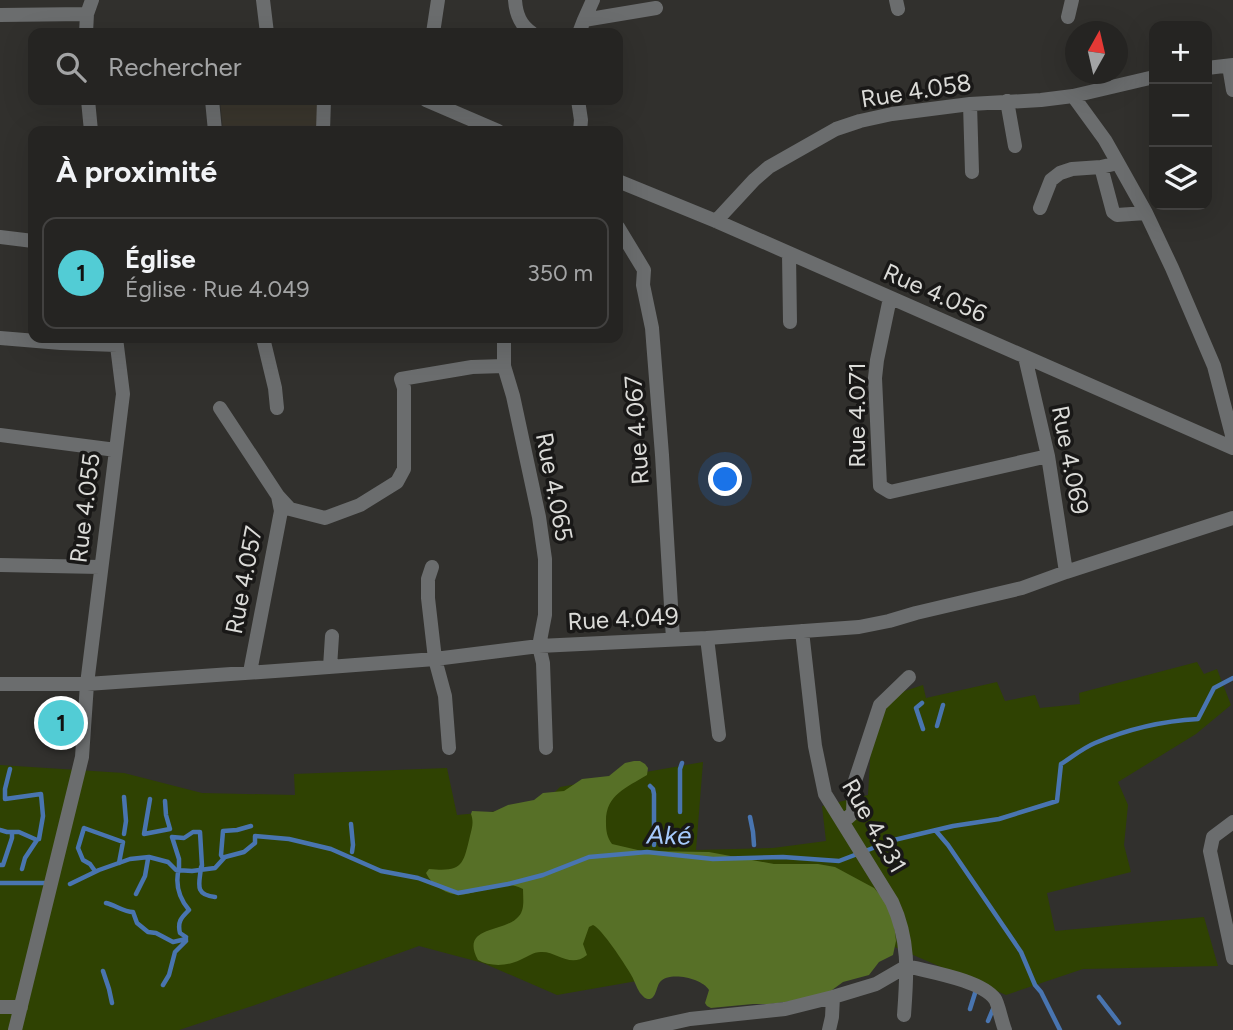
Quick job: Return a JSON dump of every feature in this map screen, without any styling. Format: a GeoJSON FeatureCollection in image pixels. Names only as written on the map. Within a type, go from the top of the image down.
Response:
{"type":"FeatureCollection","features":[{"type":"Feature","properties":{"kind":"street"},"geometry":{"type":"LineString","coordinates":[[263,0],[266,28]]}},
{"type":"Feature","properties":{"kind":"street"},"geometry":{"type":"LineString","coordinates":[[434,28],[438,0]]}},
{"type":"Feature","properties":{"kind":"street"},"geometry":{"type":"LineString","coordinates":[[515,0],[516,13],[525,28]]}},
{"type":"Feature","properties":{"kind":"street"},"geometry":{"type":"LineString","coordinates":[[582,27],[593,0]]}},
{"type":"Feature","properties":{"kind":"street"},"geometry":{"type":"LineString","coordinates":[[1068,17],[1072,0]]}},
{"type":"Feature","properties":{"kind":"street"},"geometry":{"type":"LineString","coordinates":[[0,15],[89,7],[87,28]]}},
{"type":"Feature","properties":{"kind":"street"},"geometry":{"type":"LineString","coordinates":[[582,27],[656,8]]}},
{"type":"Feature","properties":{"kind":"street"},"geometry":{"type":"LineString","coordinates":[[1212,67],[1231,65],[1233,90]]}},
{"type":"Feature","properties":{"kind":"street","name":"Rue 4.058"},"geometry":{"type":"LineString","coordinates":[[716,222],[769,167],[836,129],[860,121],[970,104],[1073,96],[1149,78]]}},
{"type":"Feature","properties":{"kind":"street"},"geometry":{"type":"LineString","coordinates":[[1073,96],[1105,140],[1146,212],[1214,366],[1233,439]]}},
{"type":"Feature","properties":{"kind":"street"},"geometry":{"type":"LineString","coordinates":[[1007,101],[1015,146]]}},
{"type":"Feature","properties":{"kind":"street"},"geometry":{"type":"LineString","coordinates":[[970,104],[972,172]]}},
{"type":"Feature","properties":{"kind":"street"},"geometry":{"type":"LineString","coordinates":[[88,105],[91,126]]}},
{"type":"Feature","properties":{"kind":"street"},"geometry":{"type":"LineString","coordinates":[[212,105],[215,126]]}},
{"type":"Feature","properties":{"kind":"street"},"geometry":{"type":"LineString","coordinates":[[323,126],[324,105]]}},
{"type":"Feature","properties":{"kind":"street"},"geometry":{"type":"LineString","coordinates":[[438,105],[486,126]]}},
{"type":"Feature","properties":{"kind":"street"},"geometry":{"type":"LineString","coordinates":[[578,105],[580,126]]}},
{"type":"Feature","properties":{"kind":"street"},"geometry":{"type":"LineString","coordinates":[[1040,208],[1051,180],[1060,173],[1118,163]]}},
{"type":"Feature","properties":{"kind":"street"},"geometry":{"type":"LineString","coordinates":[[1101,167],[1113,212],[1117,215],[1146,212]]}},
{"type":"Feature","properties":{"kind":"street","name":"Rue 4.056"},"geometry":{"type":"LineString","coordinates":[[623,183],[1233,448]]}},
{"type":"Feature","properties":{"kind":"street","name":"Rue 4.067"},"geometry":{"type":"LineString","coordinates":[[623,235],[645,270],[643,285],[652,328],[673,639]]}},
{"type":"Feature","properties":{"kind":"street"},"geometry":{"type":"LineString","coordinates":[[0,237],[28,240]]}},
{"type":"Feature","properties":{"kind":"street"},"geometry":{"type":"LineString","coordinates":[[789,254],[790,322]]}},
{"type":"Feature","properties":{"kind":"street","name":"Rue 4.071"},"geometry":{"type":"LineString","coordinates":[[890,298],[875,378],[880,486],[890,492],[1048,456]]}},
{"type":"Feature","properties":{"kind":"street"},"geometry":{"type":"LineString","coordinates":[[0,338],[28,340]]}},
{"type":"Feature","properties":{"kind":"street","name":"Rue 4.055"},"geometry":{"type":"LineString","coordinates":[[15,1030],[82,757],[100,567],[123,394],[116,343]]}},
{"type":"Feature","properties":{"kind":"street"},"geometry":{"type":"LineString","coordinates":[[264,343],[277,408]]}},
{"type":"Feature","properties":{"kind":"street","name":"Rue 4.065"},"geometry":{"type":"LineString","coordinates":[[504,343],[504,366],[539,517],[545,559],[545,615],[539,646],[545,748]]}},
{"type":"Feature","properties":{"kind":"street","name":"Rue 4.069"},"geometry":{"type":"LineString","coordinates":[[1025,357],[1048,456],[1066,572]]}},
{"type":"Feature","properties":{"kind":"street"},"geometry":{"type":"LineString","coordinates":[[220,408],[278,496],[290,509],[325,518],[360,505],[397,482],[404,469],[404,388],[401,379],[472,367],[504,366]]}},
{"type":"Feature","properties":{"kind":"street"},"geometry":{"type":"LineString","coordinates":[[0,435],[116,450]]}},
{"type":"Feature","properties":{"kind":"street","name":"Rue 4.057"},"geometry":{"type":"LineString","coordinates":[[250,672],[281,511],[278,496]]}},
{"type":"Feature","properties":{"kind":"street","name":"Rue 4.049"},"geometry":{"type":"LineString","coordinates":[[0,684],[87,684],[435,659],[539,646],[859,627],[1022,588],[1233,518]]}},
{"type":"Feature","properties":{"kind":"street"},"geometry":{"type":"LineString","coordinates":[[0,565],[100,567]]}},
{"type":"Feature","properties":{"kind":"street"},"geometry":{"type":"LineString","coordinates":[[432,567],[428,579],[428,598],[435,659],[445,696],[449,747]]}},
{"type":"Feature","properties":{"kind":"street","name":"Rue 4.231"},"geometry":{"type":"LineString","coordinates":[[802,631],[815,746],[825,794],[900,919],[908,966],[904,1015]]}},
{"type":"Feature","properties":{"kind":"street"},"geometry":{"type":"LineString","coordinates":[[330,667],[332,636]]}},
{"type":"Feature","properties":{"kind":"street"},"geometry":{"type":"LineString","coordinates":[[707,638],[719,734]]}},
{"type":"Feature","properties":{"kind":"street"},"geometry":{"type":"LineString","coordinates":[[843,822],[853,813],[855,784],[880,705],[909,677]]}},
{"type":"Feature","properties":{"kind":"street"},"geometry":{"type":"LineString","coordinates":[[1233,822],[1213,836],[1210,844],[1227,901],[1233,958]]}},
{"type":"Feature","properties":{"kind":"street"},"geometry":{"type":"LineString","coordinates":[[640,1030],[690,1020],[785,1009],[876,984],[908,966],[965,980],[993,996],[997,1001],[1005,1030]]}},
{"type":"Feature","properties":{"kind":"street"},"geometry":{"type":"LineString","coordinates":[[829,1030],[833,997]]}},
{"type":"Feature","properties":{"kind":"street"},"geometry":{"type":"LineString","coordinates":[[0,1007],[21,1007]]}},
{"type":"Feature","properties":{"kind":"shaded area"},"geometry":{"type":"Polygon","coordinates":[[[220,105],[320,105],[319,126],[223,126],[220,105]]]}},
{"type":"Feature","properties":{"kind":"green space"},"geometry":{"type":"Polygon","coordinates":[[[1197,662],[1204,674],[1217,669],[1231,705],[1196,734],[1118,782],[1128,805],[1124,845],[1131,872],[1047,893],[1055,931],[1204,917],[1218,966],[1083,969],[1006,995],[876,939],[557,995],[483,963],[419,946],[179,1030],[0,1030],[0,765],[124,773],[202,793],[295,795],[294,774],[447,768],[457,815],[540,807],[560,787],[703,762],[696,850],[773,848],[826,841],[822,806],[868,795],[873,709],[880,699],[923,685],[926,698],[997,682],[1005,701],[1035,695],[1040,708],[1080,704],[1079,693],[1197,662]]]}},
{"type":"Feature","properties":{"kind":"green space"},"geometry":{"type":"Polygon","coordinates":[[[634,761],[645,764],[648,768],[647,775],[618,793],[609,806],[606,829],[612,844],[642,851],[709,852],[774,864],[818,864],[835,867],[874,888],[888,904],[896,941],[893,955],[879,962],[869,975],[843,982],[816,998],[711,1008],[705,1003],[709,990],[700,982],[685,977],[664,979],[651,999],[645,998],[613,947],[593,925],[589,927],[583,944],[587,955],[581,959],[569,960],[541,952],[505,964],[493,965],[478,960],[474,949],[475,941],[486,931],[519,916],[523,907],[523,889],[502,885],[471,893],[451,894],[436,886],[426,873],[429,869],[455,868],[463,860],[472,827],[472,811],[493,812],[508,805],[534,800],[543,793],[564,791],[582,779],[609,776],[625,763],[634,761]]]}},
{"type":"Feature","properties":{"kind":"waterway","name":"Aké"},"geometry":{"type":"LineString","coordinates":[[70,884],[130,859],[149,857],[168,862],[176,870],[215,868],[225,857],[244,852],[255,843],[255,836],[289,839],[331,849],[381,871],[418,878],[458,893],[543,875],[589,857],[647,852],[713,859],[783,857],[839,861],[894,840],[953,826],[999,819],[1057,801],[1061,764],[1091,745],[1120,734],[1145,726],[1198,719],[1214,688],[1233,678]]}},
{"type":"Feature","properties":{"kind":"waterway"},"geometry":{"type":"LineString","coordinates":[[922,703],[916,708],[923,729]]}},
{"type":"Feature","properties":{"kind":"waterway"},"geometry":{"type":"LineString","coordinates":[[937,726],[943,705]]}},
{"type":"Feature","properties":{"kind":"waterway"},"geometry":{"type":"LineString","coordinates":[[680,812],[682,763]]}},
{"type":"Feature","properties":{"kind":"waterway"},"geometry":{"type":"LineString","coordinates":[[10,769],[5,799],[41,794],[43,816],[39,839]]}},
{"type":"Feature","properties":{"kind":"waterway"},"geometry":{"type":"LineString","coordinates":[[650,786],[654,794],[654,845]]}},
{"type":"Feature","properties":{"kind":"waterway"},"geometry":{"type":"LineString","coordinates":[[124,797],[124,834]]}},
{"type":"Feature","properties":{"kind":"waterway"},"geometry":{"type":"LineString","coordinates":[[150,799],[144,834],[170,829],[165,801]]}},
{"type":"Feature","properties":{"kind":"waterway"},"geometry":{"type":"LineString","coordinates":[[750,817],[754,845]]}},
{"type":"Feature","properties":{"kind":"waterway"},"geometry":{"type":"LineString","coordinates":[[351,824],[352,852]]}},
{"type":"Feature","properties":{"kind":"waterway"},"geometry":{"type":"LineString","coordinates":[[223,858],[223,831],[251,826]]}},
{"type":"Feature","properties":{"kind":"waterway"},"geometry":{"type":"LineString","coordinates":[[95,871],[83,860],[78,848],[84,828],[123,842],[119,863]]}},
{"type":"Feature","properties":{"kind":"waterway"},"geometry":{"type":"LineString","coordinates":[[0,830],[19,832],[37,840],[25,858],[22,869]]}},
{"type":"Feature","properties":{"kind":"waterway"},"geometry":{"type":"LineString","coordinates":[[936,831],[1021,952],[1035,985],[1060,1030]]}},
{"type":"Feature","properties":{"kind":"waterway"},"geometry":{"type":"LineString","coordinates":[[0,865],[3,865],[12,832]]}},
{"type":"Feature","properties":{"kind":"waterway"},"geometry":{"type":"LineString","coordinates":[[179,867],[172,837],[184,838],[193,832],[200,832],[202,866]]}},
{"type":"Feature","properties":{"kind":"waterway"},"geometry":{"type":"LineString","coordinates":[[136,894],[145,876],[148,859]]}},
{"type":"Feature","properties":{"kind":"waterway"},"geometry":{"type":"LineString","coordinates":[[201,867],[199,887],[203,894],[215,897]]}},
{"type":"Feature","properties":{"kind":"waterway"},"geometry":{"type":"LineString","coordinates":[[179,868],[179,890],[189,910],[181,920],[179,929],[186,937]]}},
{"type":"Feature","properties":{"kind":"waterway","name":"Aké"},"geometry":{"type":"LineString","coordinates":[[0,883],[45,883]]}},
{"type":"Feature","properties":{"kind":"waterway"},"geometry":{"type":"LineString","coordinates":[[106,903],[133,912],[137,923],[148,932],[173,942],[186,939]]}},
{"type":"Feature","properties":{"kind":"waterway"},"geometry":{"type":"LineString","coordinates":[[163,985],[169,975],[175,952],[186,941]]}},
{"type":"Feature","properties":{"kind":"waterway"},"geometry":{"type":"LineString","coordinates":[[103,971],[112,1003]]}},
{"type":"Feature","properties":{"kind":"waterway"},"geometry":{"type":"LineString","coordinates":[[970,1009],[976,990]]}},
{"type":"Feature","properties":{"kind":"waterway"},"geometry":{"type":"LineString","coordinates":[[1099,997],[1119,1023]]}},
{"type":"Feature","properties":{"kind":"waterway"},"geometry":{"type":"LineString","coordinates":[[988,1021],[993,1009]]}},
{"type":"Feature","properties":{"kind":"place","name":"Église"},"geometry":{"type":"Point","coordinates":[61,723]}}]}
